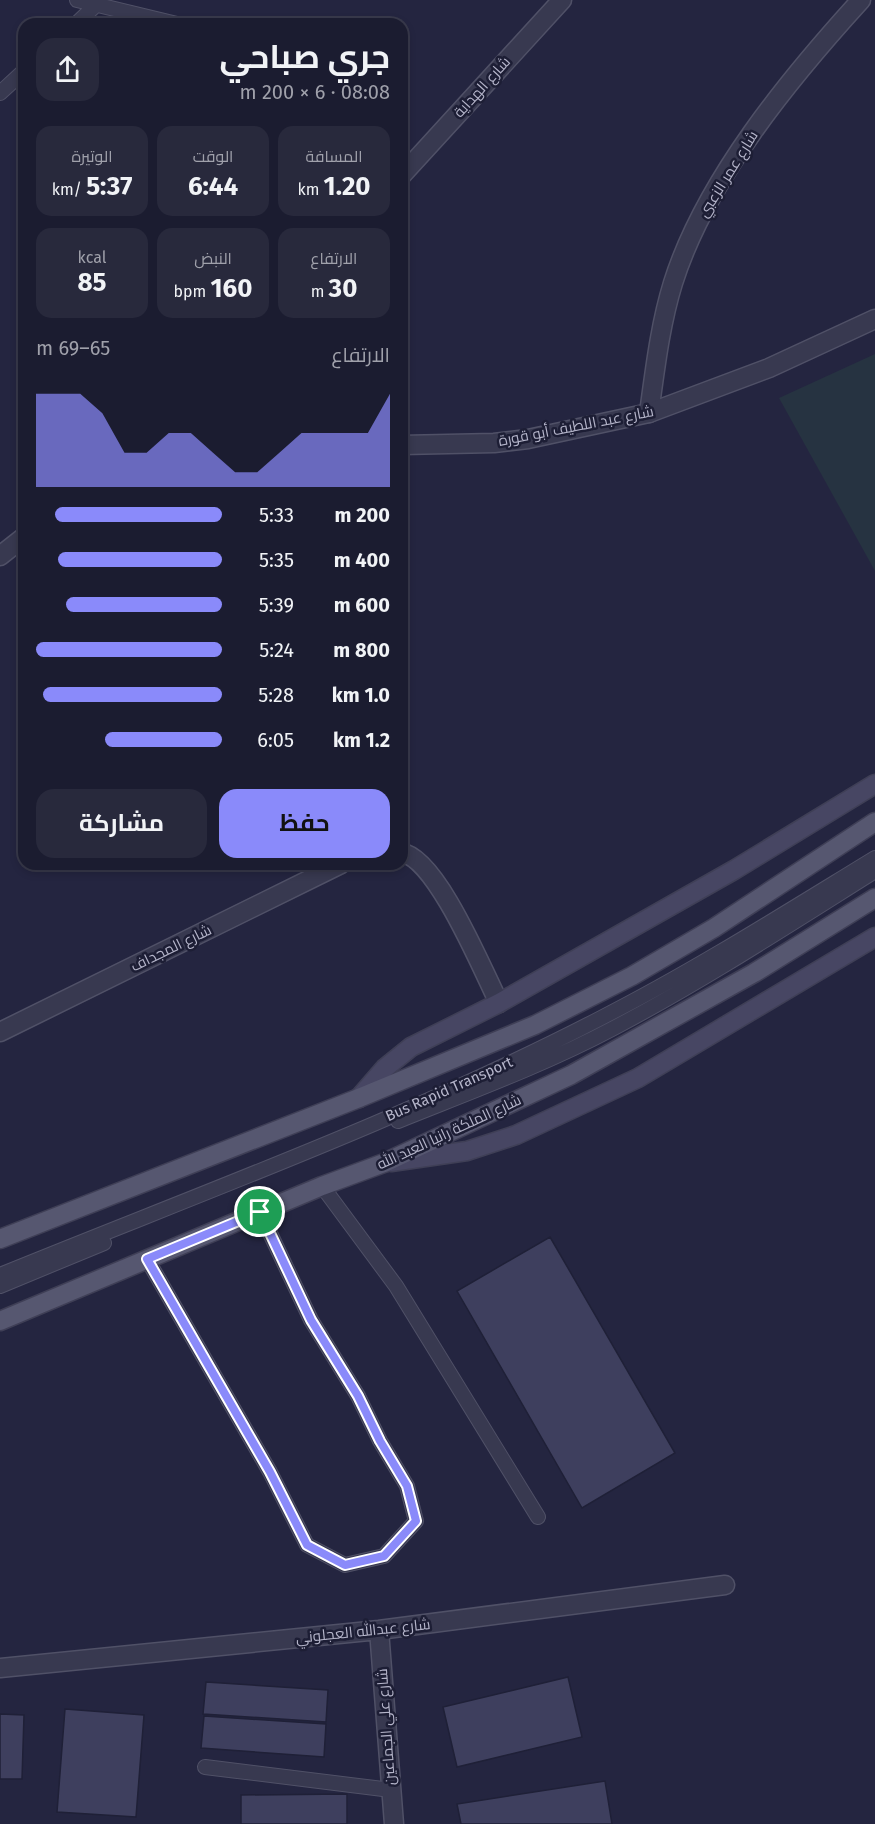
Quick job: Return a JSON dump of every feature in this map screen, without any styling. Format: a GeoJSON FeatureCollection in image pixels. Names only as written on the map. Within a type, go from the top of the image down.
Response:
{"type":"FeatureCollection","features":[{"type":"Feature","properties":{"kind":"main road"},"geometry":{"type":"LineString","coordinates":[[359,1098],[385,1068],[411,1047],[499,1003],[734,870],[875,784]]}},
{"type":"Feature","properties":{"kind":"main road"},"geometry":{"type":"LineString","coordinates":[[0,1239],[359,1098],[535,1024],[632,976],[714,928],[875,822]]}},
{"type":"Feature","properties":{"kind":"main road","name":"شارع الملكة رانيا العبد الله"},"geometry":{"type":"LineString","coordinates":[[0,1321],[384,1162],[571,1075],[754,973],[875,898]]}},
{"type":"Feature","properties":{"kind":"main road"},"geometry":{"type":"LineString","coordinates":[[384,1162],[467,1151],[516,1135],[638,1078],[875,937]]}},
{"type":"Feature","properties":{"kind":"street","name":"شارع الهداية"},"geometry":{"type":"LineString","coordinates":[[408,168],[562,0]]}},
{"type":"Feature","properties":{"kind":"street","name":"شارع عمر الزعبي"},"geometry":{"type":"LineString","coordinates":[[649,413],[664,315],[673,283],[708,203],[760,124],[861,0]]}},
{"type":"Feature","properties":{"kind":"street","name":"شارع عبد اللطيف أبو قورة"},"geometry":{"type":"LineString","coordinates":[[408,445],[517,440],[649,413],[769,368],[875,320]]}},
{"type":"Feature","properties":{"kind":"street"},"geometry":{"type":"LineString","coordinates":[[0,556],[18,542]]}},
{"type":"Feature","properties":{"kind":"street"},"geometry":{"type":"LineString","coordinates":[[408,856],[424,864],[439,884],[499,1003]]}},
{"type":"Feature","properties":{"kind":"street","name":"شارع المجداف"},"geometry":{"type":"LineString","coordinates":[[0,1032],[329,870]]}},
{"type":"Feature","properties":{"kind":"street","name":"شارع عبدالله العجلوني"},"geometry":{"type":"LineString","coordinates":[[0,1668],[379,1630],[725,1585]]}},
{"type":"Feature","properties":{"kind":"street","name":"شارع علي الجماعين"},"geometry":{"type":"LineString","coordinates":[[379,1630],[394,1824]]}},
{"type":"Feature","properties":{"kind":"lane"},"geometry":{"type":"LineString","coordinates":[[77,0],[151,18]]}},
{"type":"Feature","properties":{"kind":"lane"},"geometry":{"type":"LineString","coordinates":[[82,18],[96,5]]}},
{"type":"Feature","properties":{"kind":"lane"},"geometry":{"type":"LineString","coordinates":[[0,93],[18,76]]}},
{"type":"Feature","properties":{"kind":"lane","name":"Bus Rapid Transport"},"geometry":{"type":"LineString","coordinates":[[0,1275],[324,1143],[513,1061],[671,980],[875,858]]}},
{"type":"Feature","properties":{"kind":"lane","name":"Bus Rapid Transport"},"geometry":{"type":"LineString","coordinates":[[0,1286],[556,1056],[612,1029],[701,979],[875,871]]}},
{"type":"Feature","properties":{"kind":"lane"},"geometry":{"type":"LineString","coordinates":[[322,1186],[396,1286],[538,1517]]}},
{"type":"Feature","properties":{"kind":"lane"},"geometry":{"type":"LineString","coordinates":[[147,1259],[270,1472],[307,1545],[345,1565],[384,1556],[416,1521],[407,1486],[380,1441],[358,1396],[311,1320],[260,1212]]}},
{"type":"Feature","properties":{"kind":"lane"},"geometry":{"type":"LineString","coordinates":[[205,1767],[390,1790]]}},
{"type":"Feature","properties":{"kind":"shaded area"},"geometry":{"type":"Polygon","coordinates":[[[875,354],[875,571],[779,398],[875,354]]]}},
{"type":"Feature","properties":{"kind":"building"},"geometry":{"type":"Polygon","coordinates":[[[550,1237],[675,1453],[582,1508],[457,1291],[550,1237]]]}},
{"type":"Feature","properties":{"kind":"building"},"geometry":{"type":"Polygon","coordinates":[[[568,1677],[582,1737],[457,1767],[443,1707],[568,1677]]]}},
{"type":"Feature","properties":{"kind":"building"},"geometry":{"type":"Polygon","coordinates":[[[206,1682],[328,1690],[326,1722],[203,1714],[206,1682]]]}},
{"type":"Feature","properties":{"kind":"building"},"geometry":{"type":"Polygon","coordinates":[[[65,1709],[144,1715],[136,1817],[57,1812],[65,1709]]]}},
{"type":"Feature","properties":{"kind":"building"},"geometry":{"type":"Polygon","coordinates":[[[0,1714],[24,1715],[22,1779],[0,1779],[0,1714]]]}},
{"type":"Feature","properties":{"kind":"building"},"geometry":{"type":"Polygon","coordinates":[[[204,1716],[326,1724],[324,1757],[201,1748],[204,1716]]]}},
{"type":"Feature","properties":{"kind":"building"},"geometry":{"type":"Polygon","coordinates":[[[605,1781],[612,1824],[461,1824],[457,1804],[605,1781]]]}},
{"type":"Feature","properties":{"kind":"building"},"geometry":{"type":"Polygon","coordinates":[[[347,1794],[347,1824],[241,1824],[241,1795],[347,1794]]]}},
{"type":"Feature","properties":{"kind":"route"},"geometry":{"type":"LineString","coordinates":[[260,1212],[311,1320],[358,1396],[380,1441],[407,1486],[416,1521],[384,1556],[345,1565],[307,1545],[270,1472],[147,1259],[260,1212]]}}]}
